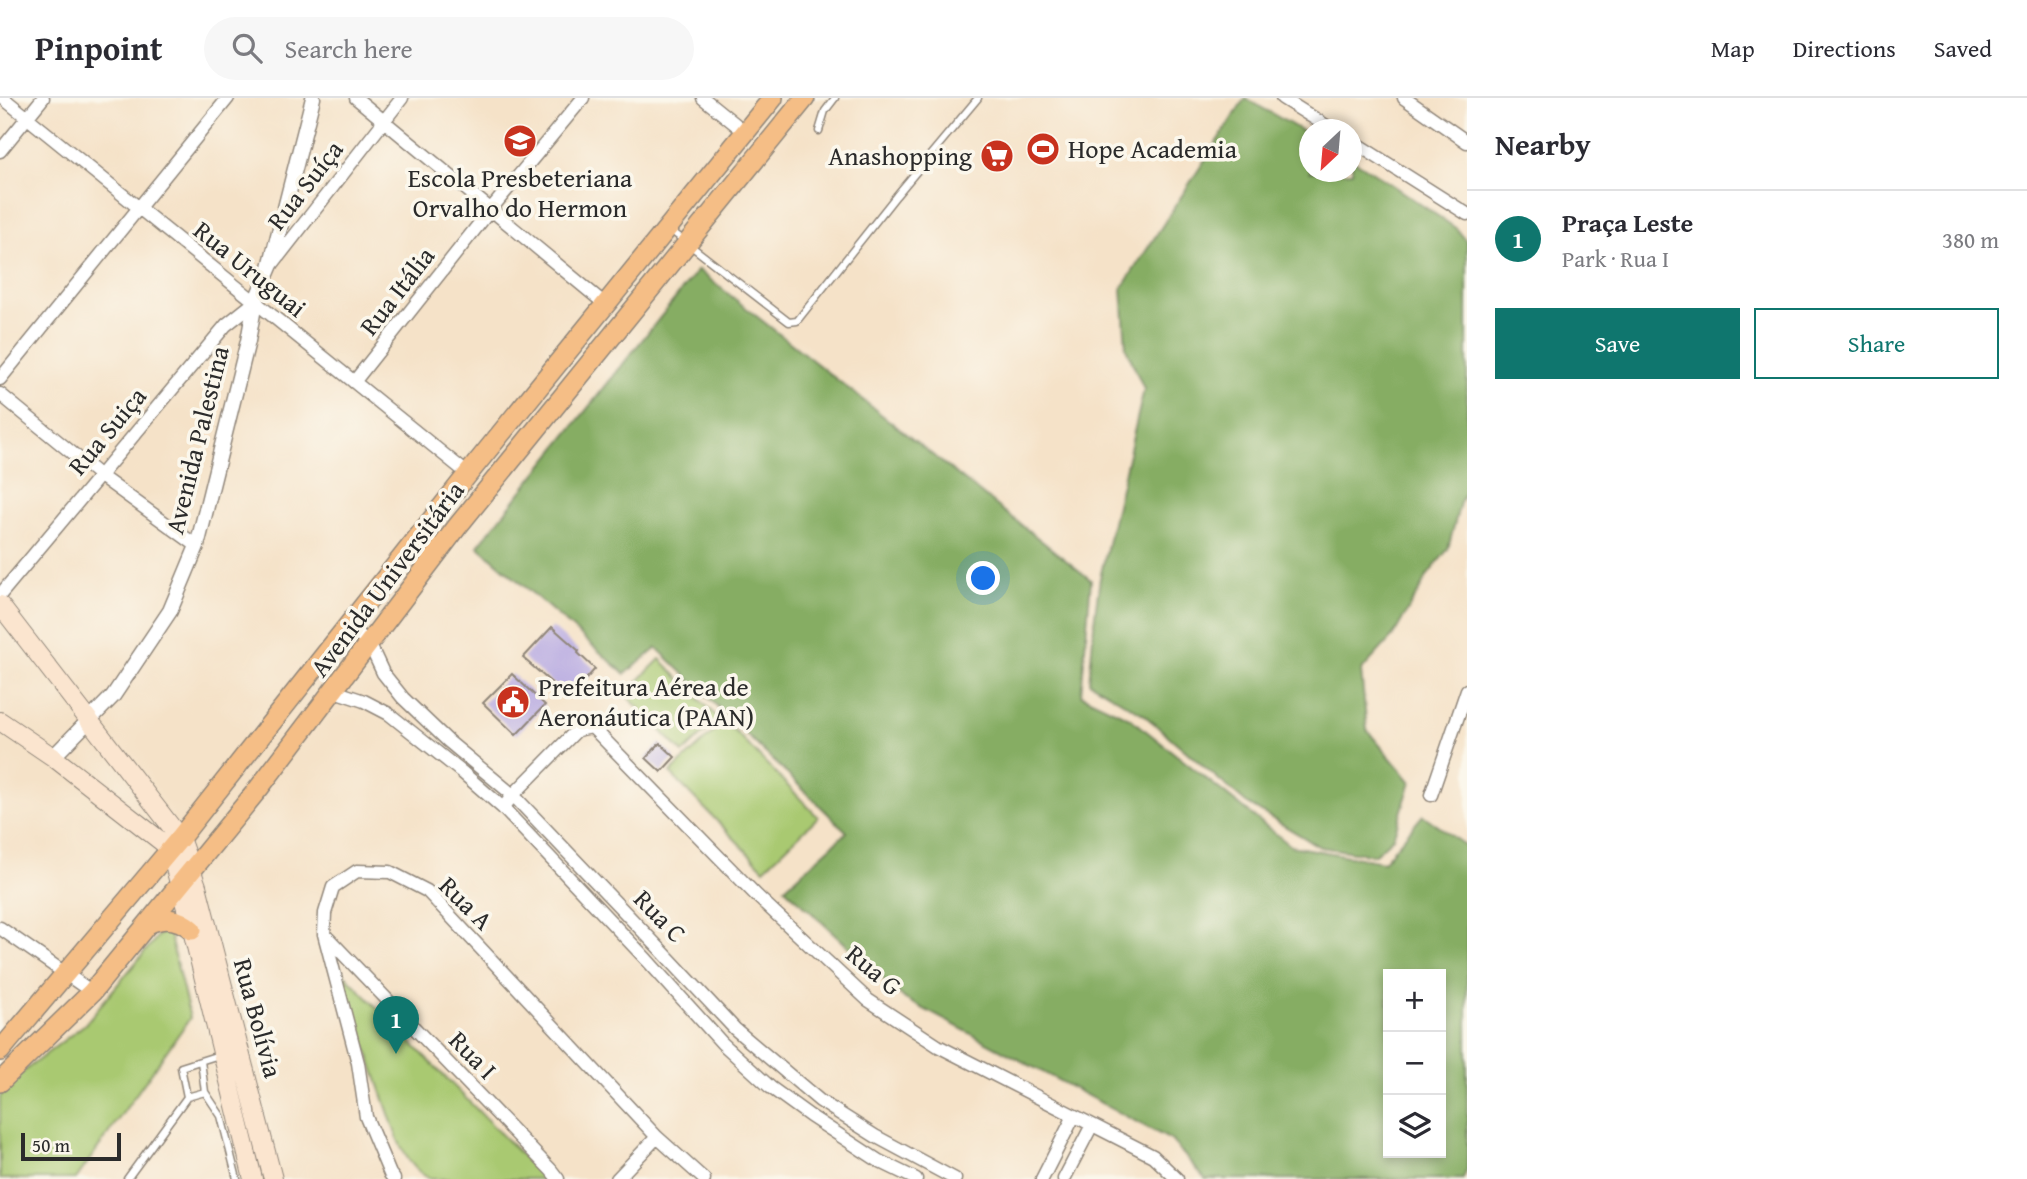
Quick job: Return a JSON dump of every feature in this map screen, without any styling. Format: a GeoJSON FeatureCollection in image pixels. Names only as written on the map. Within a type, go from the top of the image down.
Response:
{"type":"FeatureCollection","features":[{"type":"Feature","properties":{"kind":"main road","name":"Avenida Universitária"},"geometry":{"type":"LineString","coordinates":[[0,1051],[175,844],[468,474],[773,98]]}},
{"type":"Feature","properties":{"kind":"main road","name":"Avenida Universitária"},"geometry":{"type":"LineString","coordinates":[[0,1082],[110,971],[259,788],[466,517],[805,98]]}},
{"type":"Feature","properties":{"kind":"main road"},"geometry":{"type":"LineString","coordinates":[[376,590],[396,606]]}},
{"type":"Feature","properties":{"kind":"main road"},"geometry":{"type":"LineString","coordinates":[[0,605],[90,719],[175,844],[186,877]]}},
{"type":"Feature","properties":{"kind":"main road"},"geometry":{"type":"LineString","coordinates":[[0,721],[53,757],[162,842],[175,844]]}},
{"type":"Feature","properties":{"kind":"main road"},"geometry":{"type":"LineString","coordinates":[[235,768],[251,773],[259,788]]}},
{"type":"Feature","properties":{"kind":"main road","name":"Rua Bolívia"},"geometry":{"type":"LineString","coordinates":[[186,877],[192,930],[253,1179]]}},
{"type":"Feature","properties":{"kind":"main road","name":"Rua Bolívia"},"geometry":{"type":"LineString","coordinates":[[186,877],[272,1179]]}},
{"type":"Feature","properties":{"kind":"main road"},"geometry":{"type":"LineString","coordinates":[[148,924],[160,919],[173,919],[192,930]]}},
{"type":"Feature","properties":{"kind":"main road"},"geometry":{"type":"LineString","coordinates":[[103,930],[99,952],[104,966],[110,971]]}},
{"type":"Feature","properties":{"kind":"street","name":"Rua Uruguai"},"geometry":{"type":"LineString","coordinates":[[3,98],[468,474]]}},
{"type":"Feature","properties":{"kind":"street"},"geometry":{"type":"LineString","coordinates":[[0,151],[43,98]]}},
{"type":"Feature","properties":{"kind":"street"},"geometry":{"type":"LineString","coordinates":[[0,379],[228,98]]}},
{"type":"Feature","properties":{"kind":"street","name":"Avenida Palestina"},"geometry":{"type":"LineString","coordinates":[[53,757],[113,696],[170,611],[197,546],[248,341],[255,302],[270,267],[313,98]]}},
{"type":"Feature","properties":{"kind":"street"},"geometry":{"type":"LineString","coordinates":[[356,98],[605,304]]}},
{"type":"Feature","properties":{"kind":"street","name":"Rua Suíça"},"geometry":{"type":"LineString","coordinates":[[270,267],[402,98]]}},
{"type":"Feature","properties":{"kind":"street","name":"Rua Itália"},"geometry":{"type":"LineString","coordinates":[[354,382],[583,98]]}},
{"type":"Feature","properties":{"kind":"street"},"geometry":{"type":"LineString","coordinates":[[703,98],[745,132]]}},
{"type":"Feature","properties":{"kind":"street"},"geometry":{"type":"LineString","coordinates":[[1282,98],[1315,119]]}},
{"type":"Feature","properties":{"kind":"street"},"geometry":{"type":"LineString","coordinates":[[1404,98],[1467,142]]}},
{"type":"Feature","properties":{"kind":"street"},"geometry":{"type":"LineString","coordinates":[[1362,147],[1467,214]]}},
{"type":"Feature","properties":{"kind":"street","name":"Rua Suiça"},"geometry":{"type":"LineString","coordinates":[[0,595],[226,325],[255,302]]}},
{"type":"Feature","properties":{"kind":"street"},"geometry":{"type":"LineString","coordinates":[[0,394],[99,475],[197,546]]}},
{"type":"Feature","properties":{"kind":"street"},"geometry":{"type":"LineString","coordinates":[[348,626],[369,643]]}},
{"type":"Feature","properties":{"kind":"street","name":"Rua C"},"geometry":{"type":"LineString","coordinates":[[369,643],[383,673],[402,698],[472,762],[513,795],[660,947],[735,1030],[820,1101],[875,1136],[955,1179]]}},
{"type":"Feature","properties":{"kind":"street"},"geometry":{"type":"LineString","coordinates":[[1431,795],[1467,690]]}},
{"type":"Feature","properties":{"kind":"street","name":"Rua C"},"geometry":{"type":"LineString","coordinates":[[334,691],[389,713],[503,808],[722,1043],[770,1087],[879,1161],[916,1179]]}},
{"type":"Feature","properties":{"kind":"street"},"geometry":{"type":"LineString","coordinates":[[389,713],[402,698]]}},
{"type":"Feature","properties":{"kind":"street","name":"Rua G"},"geometry":{"type":"LineString","coordinates":[[513,795],[577,730],[592,727],[757,895],[868,1000],[938,1046],[1153,1156],[1177,1179]]}},
{"type":"Feature","properties":{"kind":"street"},"geometry":{"type":"LineString","coordinates":[[437,752],[448,741]]}},
{"type":"Feature","properties":{"kind":"street"},"geometry":{"type":"LineString","coordinates":[[463,773],[472,762]]}},
{"type":"Feature","properties":{"kind":"street"},"geometry":{"type":"LineString","coordinates":[[503,808],[513,795]]}},
{"type":"Feature","properties":{"kind":"street","name":"Rua A"},"geometry":{"type":"LineString","coordinates":[[394,1179],[366,1117],[358,1063],[324,934],[333,887],[357,871],[390,872],[427,891],[657,1137],[704,1179]]}},
{"type":"Feature","properties":{"kind":"street"},"geometry":{"type":"LineString","coordinates":[[0,928],[92,992]]}},
{"type":"Feature","properties":{"kind":"street","name":"Rua I"},"geometry":{"type":"LineString","coordinates":[[324,934],[558,1179]]}},
{"type":"Feature","properties":{"kind":"street"},"geometry":{"type":"LineString","coordinates":[[647,960],[660,947]]}},
{"type":"Feature","properties":{"kind":"street"},"geometry":{"type":"LineString","coordinates":[[810,1116],[820,1101]]}},
{"type":"Feature","properties":{"kind":"street"},"geometry":{"type":"LineString","coordinates":[[1042,1179],[1074,1116]]}},
{"type":"Feature","properties":{"kind":"street"},"geometry":{"type":"LineString","coordinates":[[1064,1179],[1092,1125]]}},
{"type":"Feature","properties":{"kind":"street"},"geometry":{"type":"LineString","coordinates":[[617,1179],[657,1137]]}},
{"type":"Feature","properties":{"kind":"lane"},"geometry":{"type":"LineString","coordinates":[[819,131],[825,111],[835,98]]}},
{"type":"Feature","properties":{"kind":"lane"},"geometry":{"type":"LineString","coordinates":[[667,228],[789,322],[797,321],[978,98]]}},
{"type":"Feature","properties":{"kind":"lane"},"geometry":{"type":"LineString","coordinates":[[187,1097],[181,1067],[221,1055]]}},
{"type":"Feature","properties":{"kind":"lane"},"geometry":{"type":"LineString","coordinates":[[201,1061],[205,1092],[221,1116],[237,1179]]}},
{"type":"Feature","properties":{"kind":"lane"},"geometry":{"type":"LineString","coordinates":[[127,1179],[187,1097],[205,1092]]}},
{"type":"Feature","properties":{"kind":"green space"},"geometry":{"type":"Polygon","coordinates":[[[1245,98],[1299,129],[1299,182],[1362,182],[1362,165],[1457,229],[1467,242],[1467,487],[1448,549],[1428,575],[1393,636],[1361,671],[1367,730],[1411,782],[1393,838],[1374,855],[1320,847],[1246,803],[1143,714],[1089,682],[1100,578],[1144,389],[1126,348],[1122,288],[1245,98]]]}},
{"type":"Feature","properties":{"kind":"green space"},"geometry":{"type":"Polygon","coordinates":[[[698,270],[1091,580],[1081,695],[1130,718],[1291,846],[1383,862],[1423,815],[1467,847],[1467,1169],[1463,1179],[1205,1179],[1171,1140],[905,999],[785,888],[847,832],[657,648],[625,674],[478,546],[698,270]]]}},
{"type":"Feature","properties":{"kind":"green space"},"geometry":{"type":"Polygon","coordinates":[[[660,659],[719,719],[683,753],[625,694],[660,659]]]}},
{"type":"Feature","properties":{"kind":"green space"},"geometry":{"type":"Polygon","coordinates":[[[725,721],[818,817],[764,869],[670,773],[725,721]]]}},
{"type":"Feature","properties":{"kind":"green space"},"geometry":{"type":"Polygon","coordinates":[[[167,925],[190,1018],[76,1179],[0,1179],[0,1097],[15,1078],[85,1024],[167,925]]]}},
{"type":"Feature","properties":{"kind":"green space"},"geometry":{"type":"Polygon","coordinates":[[[339,969],[545,1179],[430,1179],[415,1167],[398,1140],[339,969]]]}},
{"type":"Feature","properties":{"kind":"building"},"geometry":{"type":"Polygon","coordinates":[[[552,627],[595,669],[569,698],[523,658],[552,627]]]}},
{"type":"Feature","properties":{"kind":"building"},"geometry":{"type":"Polygon","coordinates":[[[512,674],[545,705],[516,735],[483,703],[512,674]]]}},
{"type":"Feature","properties":{"kind":"building"},"geometry":{"type":"Polygon","coordinates":[[[660,743],[675,757],[661,772],[646,758],[660,743]]]}},
{"type":"Feature","properties":{"kind":"place","name":"Escola Presbeteriana Orvalho do Hermon"},"geometry":{"type":"Point","coordinates":[520,141]}},
{"type":"Feature","properties":{"kind":"place","name":"Hope Academia"},"geometry":{"type":"Point","coordinates":[1043,149]}},
{"type":"Feature","properties":{"kind":"place","name":"Anashopping"},"geometry":{"type":"Point","coordinates":[997,156]}},
{"type":"Feature","properties":{"kind":"place","name":"Prefeitura Aérea de Aeronáutica (PAAN)"},"geometry":{"type":"Point","coordinates":[513,702]}},
{"type":"Feature","properties":{"kind":"place","name":"Praça Leste"},"geometry":{"type":"Point","coordinates":[396,1054]}}]}
